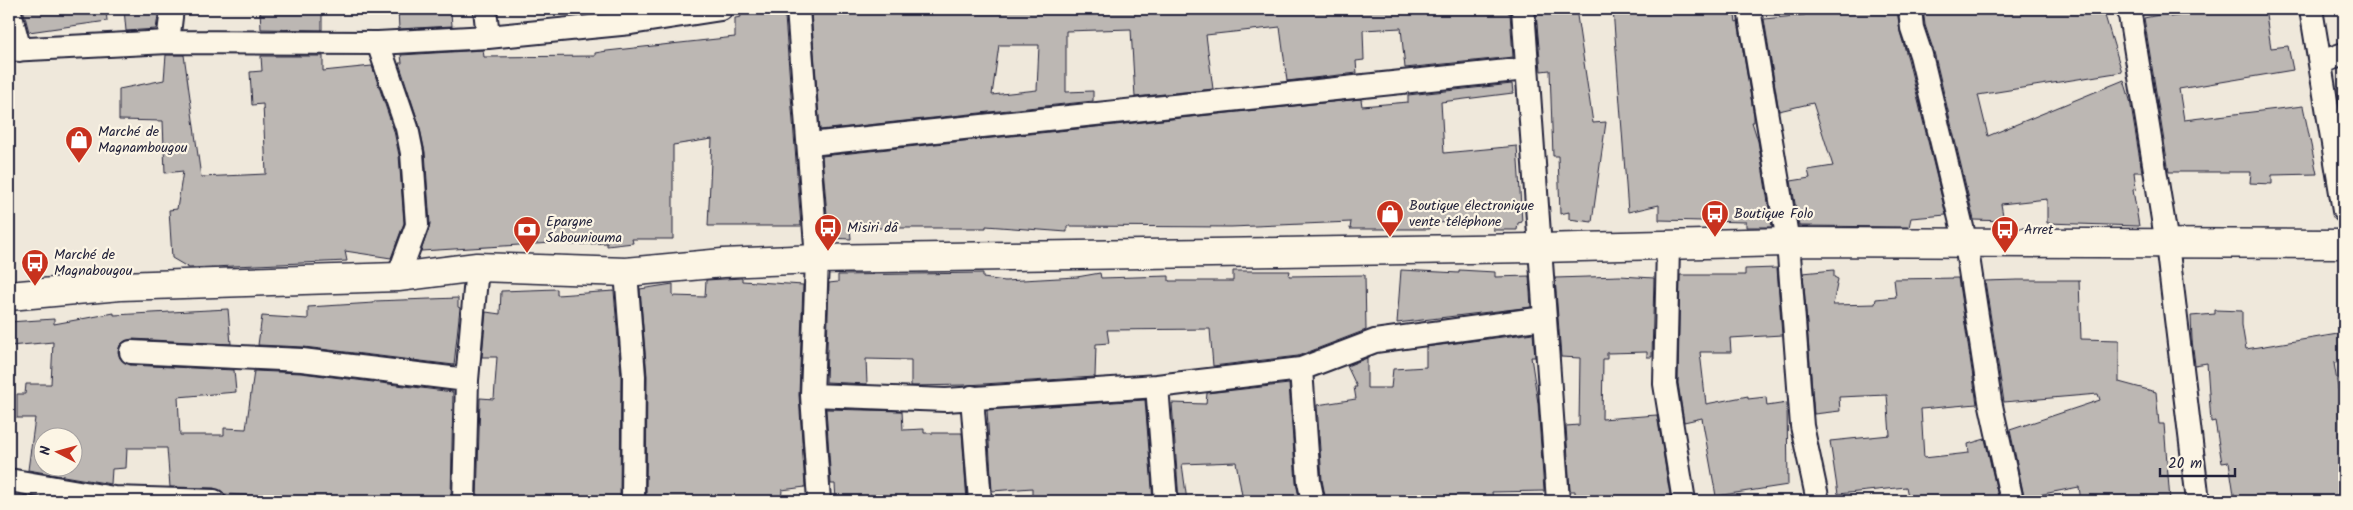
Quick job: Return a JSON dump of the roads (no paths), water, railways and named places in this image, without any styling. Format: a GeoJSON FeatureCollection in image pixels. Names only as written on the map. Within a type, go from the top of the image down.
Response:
{"type":"FeatureCollection","features":[{"type":"Feature","properties":{"kind":"street"},"geometry":{"type":"LineString","coordinates":[[9,9],[14,50],[168,42],[378,43],[488,36],[630,16],[721,9]]}},
{"type":"Feature","properties":{"kind":"street"},"geometry":{"type":"LineString","coordinates":[[168,42],[172,9]]}},
{"type":"Feature","properties":{"kind":"street"},"geometry":{"type":"LineString","coordinates":[[485,9],[488,36]]}},
{"type":"Feature","properties":{"kind":"street"},"geometry":{"type":"LineString","coordinates":[[798,9],[810,144],[817,258],[812,395],[819,501]]}},
{"type":"Feature","properties":{"kind":"street"},"geometry":{"type":"LineString","coordinates":[[1523,9],[1558,501]]}},
{"type":"Feature","properties":{"kind":"street"},"geometry":{"type":"LineString","coordinates":[[1749,9],[1788,242],[1802,426],[1818,501]]}},
{"type":"Feature","properties":{"kind":"street"},"geometry":{"type":"LineString","coordinates":[[1910,9],[1912,28],[1921,55],[1966,244],[1990,401],[2012,501]]}},
{"type":"Feature","properties":{"kind":"street"},"geometry":{"type":"LineString","coordinates":[[2129,9],[2168,244],[2198,501]]}},
{"type":"Feature","properties":{"kind":"street"},"geometry":{"type":"LineString","coordinates":[[2311,9],[2344,211]]}},
{"type":"Feature","properties":{"kind":"street"},"geometry":{"type":"LineString","coordinates":[[378,43],[407,128],[412,153],[417,225],[398,277]]}},
{"type":"Feature","properties":{"kind":"street"},"geometry":{"type":"LineString","coordinates":[[2321,62],[2344,54]]}},
{"type":"Feature","properties":{"kind":"street"},"geometry":{"type":"LineString","coordinates":[[810,144],[1526,69]]}},
{"type":"Feature","properties":{"kind":"street"},"geometry":{"type":"LineString","coordinates":[[9,296],[120,286],[398,277],[477,267],[626,272],[723,263],[817,258],[1668,246],[1788,242],[2344,244]]}},
{"type":"Feature","properties":{"kind":"street"},"geometry":{"type":"LineString","coordinates":[[1668,246],[1665,384],[1684,501]]}},
{"type":"Feature","properties":{"kind":"street"},"geometry":{"type":"LineString","coordinates":[[464,501],[467,380],[477,267]]}},
{"type":"Feature","properties":{"kind":"street"},"geometry":{"type":"LineString","coordinates":[[626,272],[634,376],[633,501]]}},
{"type":"Feature","properties":{"kind":"street"},"geometry":{"type":"LineString","coordinates":[[812,395],[946,400],[1157,386],[1302,369],[1375,342],[1544,318]]}},
{"type":"Feature","properties":{"kind":"street"},"geometry":{"type":"LineString","coordinates":[[131,352],[302,360],[467,380]]}},
{"type":"Feature","properties":{"kind":"street"},"geometry":{"type":"LineString","coordinates":[[1302,369],[1309,482],[1313,501]]}},
{"type":"Feature","properties":{"kind":"street"},"geometry":{"type":"LineString","coordinates":[[1157,386],[1166,501]]}},
{"type":"Feature","properties":{"kind":"street"},"geometry":{"type":"LineString","coordinates":[[972,398],[980,501]]}},
{"type":"Feature","properties":{"kind":"street"},"geometry":{"type":"LineString","coordinates":[[9,480],[114,498],[214,501]]}},
{"type":"Feature","properties":{"kind":"place","name":"Marché de Magnambougou"},"geometry":{"type":"Point","coordinates":[79,164]}},
{"type":"Feature","properties":{"kind":"place","name":"Boutique électronique vente téléphone"},"geometry":{"type":"Point","coordinates":[1390,238]}},
{"type":"Feature","properties":{"kind":"place","name":"Boutique Folo"},"geometry":{"type":"Point","coordinates":[1715,238]}},
{"type":"Feature","properties":{"kind":"place","name":"Misiri dâ"},"geometry":{"type":"Point","coordinates":[828,252]}},
{"type":"Feature","properties":{"kind":"place","name":"Epargne Sabouniouma"},"geometry":{"type":"Point","coordinates":[527,254]}},
{"type":"Feature","properties":{"kind":"place","name":"Arret"},"geometry":{"type":"Point","coordinates":[2005,254]}},
{"type":"Feature","properties":{"kind":"place","name":"Marché de Magnabougou"},"geometry":{"type":"Point","coordinates":[35,287]}}]}
